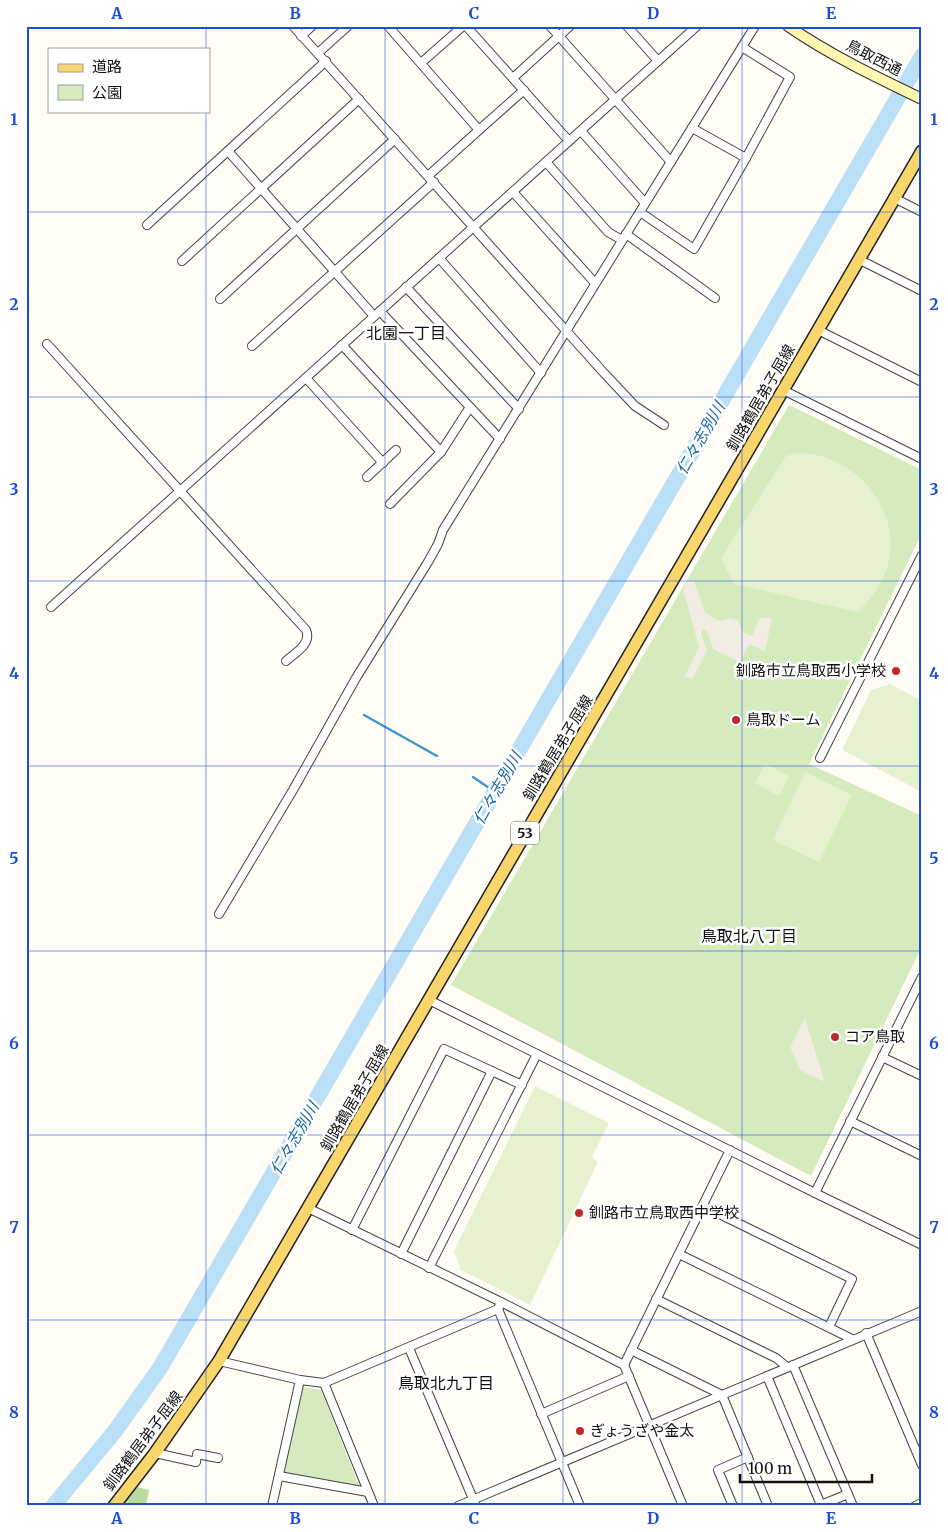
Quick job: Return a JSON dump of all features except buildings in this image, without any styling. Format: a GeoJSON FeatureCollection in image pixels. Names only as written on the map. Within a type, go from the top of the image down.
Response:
{"type":"FeatureCollection","features":[{"type":"Feature","properties":{"kind":"main road","name":"釧路鶴居弟子屈線"},"geometry":{"type":"LineString","coordinates":[[118,1505],[219,1361],[922,151]]}},
{"type":"Feature","properties":{"kind":"street"},"geometry":{"type":"LineString","coordinates":[[293,26],[635,406],[664,425]]}},
{"type":"Feature","properties":{"kind":"street"},"geometry":{"type":"LineString","coordinates":[[301,36],[312,26]]}},
{"type":"Feature","properties":{"kind":"street"},"geometry":{"type":"LineString","coordinates":[[318,53],[348,26]]}},
{"type":"Feature","properties":{"kind":"street"},"geometry":{"type":"LineString","coordinates":[[388,26],[479,130]]}},
{"type":"Feature","properties":{"kind":"street"},"geometry":{"type":"LineString","coordinates":[[421,63],[464,26],[569,141]]}},
{"type":"Feature","properties":{"kind":"street"},"geometry":{"type":"LineString","coordinates":[[550,26],[671,162]]}},
{"type":"Feature","properties":{"kind":"street"},"geometry":{"type":"LineString","coordinates":[[513,78],[570,26]]}},
{"type":"Feature","properties":{"kind":"street"},"geometry":{"type":"LineString","coordinates":[[628,26],[658,61]]}},
{"type":"Feature","properties":{"kind":"street"},"geometry":{"type":"LineString","coordinates":[[51,607],[697,26]]}},
{"type":"Feature","properties":{"kind":"street"},"geometry":{"type":"LineString","coordinates":[[219,914],[293,790],[356,678],[428,562],[443,530],[755,26]]}},
{"type":"Feature","properties":{"kind":"street","name":"鳥取西通"},"geometry":{"type":"LineString","coordinates":[[788,26],[810,42],[922,99]]}},
{"type":"Feature","properties":{"kind":"street"},"geometry":{"type":"LineString","coordinates":[[640,212],[694,249],[790,77],[742,47]]}},
{"type":"Feature","properties":{"kind":"street"},"geometry":{"type":"LineString","coordinates":[[147,225],[326,61]]}},
{"type":"Feature","properties":{"kind":"street"},"geometry":{"type":"LineString","coordinates":[[252,346],[334,272],[479,130],[524,90]]}},
{"type":"Feature","properties":{"kind":"street"},"geometry":{"type":"LineString","coordinates":[[182,261],[360,99]]}},
{"type":"Feature","properties":{"kind":"street"},"geometry":{"type":"LineString","coordinates":[[692,128],[746,158]]}},
{"type":"Feature","properties":{"kind":"street"},"geometry":{"type":"LineString","coordinates":[[581,131],[645,203]]}},
{"type":"Feature","properties":{"kind":"street"},"geometry":{"type":"LineString","coordinates":[[220,299],[395,139]]}},
{"type":"Feature","properties":{"kind":"street"},"geometry":{"type":"LineString","coordinates":[[228,151],[334,272],[500,439]]}},
{"type":"Feature","properties":{"kind":"street"},"geometry":{"type":"LineString","coordinates":[[546,162],[608,232],[624,237],[715,298]]}},
{"type":"Feature","properties":{"kind":"street"},"geometry":{"type":"LineString","coordinates":[[513,192],[595,283]]}},
{"type":"Feature","properties":{"kind":"street"},"geometry":{"type":"LineString","coordinates":[[894,198],[922,212]]}},
{"type":"Feature","properties":{"kind":"street"},"geometry":{"type":"LineString","coordinates":[[439,258],[540,372]]}},
{"type":"Feature","properties":{"kind":"street"},"geometry":{"type":"LineString","coordinates":[[860,260],[922,291]]}},
{"type":"Feature","properties":{"kind":"street"},"geometry":{"type":"LineString","coordinates":[[406,287],[519,408]]}},
{"type":"Feature","properties":{"kind":"street"},"geometry":{"type":"LineString","coordinates":[[818,330],[922,382]]}},
{"type":"Feature","properties":{"kind":"street"},"geometry":{"type":"LineString","coordinates":[[46,344],[306,630],[308,635],[307,641],[286,661]]}},
{"type":"Feature","properties":{"kind":"street"},"geometry":{"type":"LineString","coordinates":[[342,345],[441,452]]}},
{"type":"Feature","properties":{"kind":"street"},"geometry":{"type":"LineString","coordinates":[[306,378],[382,463]]}},
{"type":"Feature","properties":{"kind":"street"},"geometry":{"type":"LineString","coordinates":[[783,390],[922,459]]}},
{"type":"Feature","properties":{"kind":"street"},"geometry":{"type":"LineString","coordinates":[[390,504],[441,452],[470,407]]}},
{"type":"Feature","properties":{"kind":"street"},"geometry":{"type":"LineString","coordinates":[[367,477],[396,450]]}},
{"type":"Feature","properties":{"kind":"street"},"geometry":{"type":"LineString","coordinates":[[820,758],[922,555]]}},
{"type":"Feature","properties":{"kind":"street"},"geometry":{"type":"LineString","coordinates":[[913,572],[922,577]]}},
{"type":"Feature","properties":{"kind":"street"},"geometry":{"type":"LineString","coordinates":[[815,1193],[922,977]]}},
{"type":"Feature","properties":{"kind":"street"},"geometry":{"type":"LineString","coordinates":[[429,1000],[922,1245]]}},
{"type":"Feature","properties":{"kind":"street"},"geometry":{"type":"LineString","coordinates":[[352,1230],[444,1049],[522,1085]]}},
{"type":"Feature","properties":{"kind":"street"},"geometry":{"type":"LineString","coordinates":[[429,1268],[537,1054]]}},
{"type":"Feature","properties":{"kind":"street"},"geometry":{"type":"LineString","coordinates":[[882,1057],[922,1076]]}},
{"type":"Feature","properties":{"kind":"street"},"geometry":{"type":"LineString","coordinates":[[401,1254],[492,1071]]}},
{"type":"Feature","properties":{"kind":"street"},"geometry":{"type":"LineString","coordinates":[[850,1120],[922,1156]]}},
{"type":"Feature","properties":{"kind":"street"},"geometry":{"type":"LineString","coordinates":[[683,1506],[624,1364],[730,1150]]}},
{"type":"Feature","properties":{"kind":"street"},"geometry":{"type":"LineString","coordinates":[[703,1206],[852,1279],[829,1328]]}},
{"type":"Feature","properties":{"kind":"street"},"geometry":{"type":"LineString","coordinates":[[308,1208],[499,1305],[624,1364]]}},
{"type":"Feature","properties":{"kind":"street"},"geometry":{"type":"LineString","coordinates":[[679,1254],[852,1339]]}},
{"type":"Feature","properties":{"kind":"street"},"geometry":{"type":"LineString","coordinates":[[656,1299],[790,1366],[853,1506]]}},
{"type":"Feature","properties":{"kind":"street"},"geometry":{"type":"LineString","coordinates":[[219,1361],[300,1380],[324,1383],[409,1348],[499,1305]]}},
{"type":"Feature","properties":{"kind":"street"},"geometry":{"type":"LineString","coordinates":[[499,1305],[541,1414],[580,1506]]}},
{"type":"Feature","properties":{"kind":"street"},"geometry":{"type":"LineString","coordinates":[[458,1506],[475,1502],[562,1462],[922,1311]]}},
{"type":"Feature","properties":{"kind":"street"},"geometry":{"type":"LineString","coordinates":[[866,1333],[922,1465]]}},
{"type":"Feature","properties":{"kind":"street"},"geometry":{"type":"LineString","coordinates":[[409,1348],[475,1502]]}},
{"type":"Feature","properties":{"kind":"street"},"geometry":{"type":"LineString","coordinates":[[631,1350],[722,1395],[768,1506]]}},
{"type":"Feature","properties":{"kind":"street"},"geometry":{"type":"LineString","coordinates":[[541,1414],[628,1376]]}},
{"type":"Feature","properties":{"kind":"street"},"geometry":{"type":"LineString","coordinates":[[767,1376],[821,1505],[848,1494]]}},
{"type":"Feature","properties":{"kind":"street"},"geometry":{"type":"LineString","coordinates":[[272,1506],[300,1380]]}},
{"type":"Feature","properties":{"kind":"street"},"geometry":{"type":"LineString","coordinates":[[324,1383],[374,1506]]}},
{"type":"Feature","properties":{"kind":"street"},"geometry":{"type":"LineString","coordinates":[[155,1453],[196,1462],[197,1454],[218,1458]]}},
{"type":"Feature","properties":{"kind":"street"},"geometry":{"type":"LineString","coordinates":[[733,1506],[718,1470],[748,1458]]}},
{"type":"Feature","properties":{"kind":"street"},"geometry":{"type":"LineString","coordinates":[[279,1476],[368,1492]]}},
{"type":"Feature","properties":{"kind":"street"},"geometry":{"type":"LineString","coordinates":[[915,1506],[922,1503]]}},
{"type":"Feature","properties":{"kind":"green space"},"geometry":{"type":"Polygon","coordinates":[[[789,405],[922,470],[922,533],[809,764],[922,816],[922,946],[811,1176],[451,985],[789,405]]]}},
{"type":"Feature","properties":{"kind":"green space"},"geometry":{"type":"Polygon","coordinates":[[[798,453],[819,456],[838,463],[856,475],[871,490],[882,507],[889,526],[891,547],[887,568],[875,592],[857,612],[734,584],[721,558],[786,456],[798,453]]]}},
{"type":"Feature","properties":{"kind":"green space"},"geometry":{"type":"Polygon","coordinates":[[[890,684],[922,701],[922,792],[842,750],[871,690],[890,684]]]}},
{"type":"Feature","properties":{"kind":"green space"},"geometry":{"type":"Polygon","coordinates":[[[765,764],[789,776],[779,796],[755,783],[765,764]]]}},
{"type":"Feature","properties":{"kind":"green space"},"geometry":{"type":"Polygon","coordinates":[[[805,772],[852,795],[819,862],[773,840],[805,772]]]}},
{"type":"Feature","properties":{"kind":"green space"},"geometry":{"type":"Polygon","coordinates":[[[535,1086],[609,1123],[592,1157],[598,1162],[530,1305],[461,1270],[454,1251],[535,1086]]]}},
{"type":"Feature","properties":{"kind":"green space"},"geometry":{"type":"Polygon","coordinates":[[[303,1387],[321,1390],[360,1488],[284,1473],[303,1387]]]}},
{"type":"Feature","properties":{"kind":"green space"},"geometry":{"type":"Polygon","coordinates":[[[136,1487],[149,1490],[146,1506],[124,1502],[136,1487]]]}},
{"type":"Feature","properties":{"kind":"shaded area"},"geometry":{"type":"Polygon","coordinates":[[[688,581],[694,581],[705,612],[716,620],[723,621],[729,618],[738,620],[742,631],[752,636],[759,619],[765,617],[772,619],[765,651],[749,644],[740,662],[713,649],[707,631],[703,629],[701,633],[707,651],[692,679],[685,676],[699,647],[683,589],[688,581]]]}},
{"type":"Feature","properties":{"kind":"shaded area"},"geometry":{"type":"Polygon","coordinates":[[[805,1018],[825,1082],[800,1070],[790,1047],[805,1018]]]}},
{"type":"Feature","properties":{"kind":"waterway","name":"仁々志別川"},"geometry":{"type":"LineString","coordinates":[[53,1506],[115,1431],[160,1368],[922,56]]}},
{"type":"Feature","properties":{"kind":"waterway"},"geometry":{"type":"LineString","coordinates":[[364,715],[437,756]]}},
{"type":"Feature","properties":{"kind":"waterway"},"geometry":{"type":"LineString","coordinates":[[473,777],[495,792]]}},
{"type":"Feature","properties":{"kind":"place","name":"釧路市立鳥取西小学校"},"geometry":{"type":"Point","coordinates":[896,671]}},
{"type":"Feature","properties":{"kind":"place","name":"鳥取ドーム"},"geometry":{"type":"Point","coordinates":[736,720]}},
{"type":"Feature","properties":{"kind":"place","name":"コア鳥取"},"geometry":{"type":"Point","coordinates":[835,1037]}},
{"type":"Feature","properties":{"kind":"place","name":"釧路市立鳥取西中学校"},"geometry":{"type":"Point","coordinates":[579,1213]}},
{"type":"Feature","properties":{"kind":"place","name":"ぎょうざや金太"},"geometry":{"type":"Point","coordinates":[580,1431]}},
{"type":"Feature","properties":{"kind":"district","name":"北園一丁目"},"geometry":{"type":"Point","coordinates":[406,333]}},
{"type":"Feature","properties":{"kind":"district","name":"鳥取北八丁目"},"geometry":{"type":"Point","coordinates":[749,936]}},
{"type":"Feature","properties":{"kind":"district","name":"鳥取北九丁目"},"geometry":{"type":"Point","coordinates":[446,1383]}}]}
